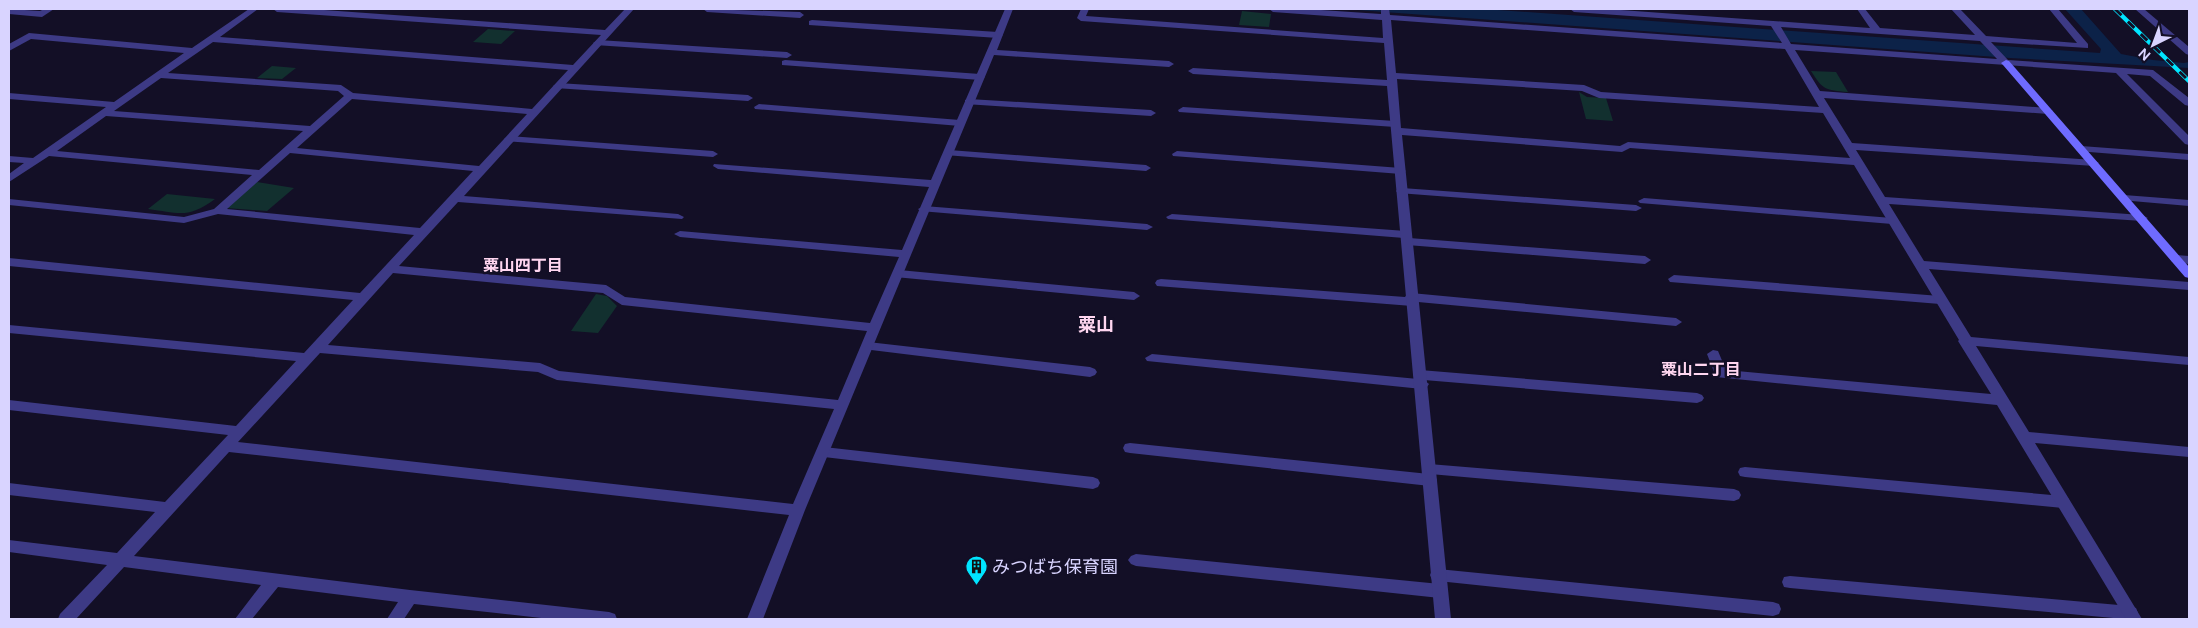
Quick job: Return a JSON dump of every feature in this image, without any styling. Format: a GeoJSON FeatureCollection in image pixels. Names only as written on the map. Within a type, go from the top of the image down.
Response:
{"type":"FeatureCollection","features":[{"type":"Feature","properties":{"kind":"street"},"geometry":{"type":"LineString","coordinates":[[9,11],[42,14],[50,9]]}},
{"type":"Feature","properties":{"kind":"street"},"geometry":{"type":"LineString","coordinates":[[9,179],[254,9]]}},
{"type":"Feature","properties":{"kind":"street"},"geometry":{"type":"LineString","coordinates":[[277,9],[607,33]]}},
{"type":"Feature","properties":{"kind":"street"},"geometry":{"type":"LineString","coordinates":[[66,619],[317,348],[421,232],[630,9]]}},
{"type":"Feature","properties":{"kind":"street"},"geometry":{"type":"LineString","coordinates":[[707,9],[800,16]]}},
{"type":"Feature","properties":{"kind":"street"},"geometry":{"type":"LineString","coordinates":[[755,619],[798,510],[1009,9]]}},
{"type":"Feature","properties":{"kind":"street"},"geometry":{"type":"LineString","coordinates":[[1085,9],[1081,18],[1388,41]]}},
{"type":"Feature","properties":{"kind":"street"},"geometry":{"type":"LineString","coordinates":[[1273,9],[1385,13],[2003,61],[2120,72],[2153,73],[2189,104]]}},
{"type":"Feature","properties":{"kind":"street"},"geometry":{"type":"LineString","coordinates":[[1574,9],[1775,26],[1877,31],[1984,41],[2085,46],[2053,9]]}},
{"type":"Feature","properties":{"kind":"street"},"geometry":{"type":"LineString","coordinates":[[1861,9],[1877,31]]}},
{"type":"Feature","properties":{"kind":"street"},"geometry":{"type":"LineString","coordinates":[[1955,9],[2048,111],[2189,274]]}},
{"type":"Feature","properties":{"kind":"street"},"geometry":{"type":"LineString","coordinates":[[2139,9],[2189,52]]}},
{"type":"Feature","properties":{"kind":"street"},"geometry":{"type":"LineString","coordinates":[[1385,13],[1443,619]]}},
{"type":"Feature","properties":{"kind":"street"},"geometry":{"type":"LineString","coordinates":[[812,23],[998,35]]}},
{"type":"Feature","properties":{"kind":"street"},"geometry":{"type":"LineString","coordinates":[[1775,26],[2132,616]]}},
{"type":"Feature","properties":{"kind":"street"},"geometry":{"type":"LineString","coordinates":[[9,48],[29,36],[194,51]]}},
{"type":"Feature","properties":{"kind":"street"},"geometry":{"type":"LineString","coordinates":[[211,39],[574,68]]}},
{"type":"Feature","properties":{"kind":"street"},"geometry":{"type":"LineString","coordinates":[[598,43],[980,76]]}},
{"type":"Feature","properties":{"kind":"street"},"geometry":{"type":"LineString","coordinates":[[990,52],[1169,64]]}},
{"type":"Feature","properties":{"kind":"street"},"geometry":{"type":"LineString","coordinates":[[1193,70],[1584,88],[1599,95],[1825,110]]}},
{"type":"Feature","properties":{"kind":"street"},"geometry":{"type":"LineString","coordinates":[[2120,72],[2189,142]]}},
{"type":"Feature","properties":{"kind":"street"},"geometry":{"type":"LineString","coordinates":[[158,75],[340,88],[350,96],[534,112]]}},
{"type":"Feature","properties":{"kind":"street"},"geometry":{"type":"LineString","coordinates":[[558,86],[748,98]]}},
{"type":"Feature","properties":{"kind":"street"},"geometry":{"type":"LineString","coordinates":[[1816,94],[2048,111]]}},
{"type":"Feature","properties":{"kind":"street"},"geometry":{"type":"LineString","coordinates":[[9,96],[116,105]]}},
{"type":"Feature","properties":{"kind":"street"},"geometry":{"type":"LineString","coordinates":[[218,211],[350,96]]}},
{"type":"Feature","properties":{"kind":"street"},"geometry":{"type":"LineString","coordinates":[[969,102],[1151,113]]}},
{"type":"Feature","properties":{"kind":"street"},"geometry":{"type":"LineString","coordinates":[[759,107],[960,123]]}},
{"type":"Feature","properties":{"kind":"street"},"geometry":{"type":"LineString","coordinates":[[1183,110],[1622,149],[1628,145],[1856,162]]}},
{"type":"Feature","properties":{"kind":"street"},"geometry":{"type":"LineString","coordinates":[[103,114],[312,130]]}},
{"type":"Feature","properties":{"kind":"street"},"geometry":{"type":"LineString","coordinates":[[509,139],[713,154]]}},
{"type":"Feature","properties":{"kind":"street"},"geometry":{"type":"LineString","coordinates":[[1847,146],[2094,164]]}},
{"type":"Feature","properties":{"kind":"street"},"geometry":{"type":"LineString","coordinates":[[2081,149],[2189,157]]}},
{"type":"Feature","properties":{"kind":"street"},"geometry":{"type":"LineString","coordinates":[[288,150],[481,169]]}},
{"type":"Feature","properties":{"kind":"street"},"geometry":{"type":"LineString","coordinates":[[949,152],[1146,168]]}},
{"type":"Feature","properties":{"kind":"street"},"geometry":{"type":"LineString","coordinates":[[47,153],[261,173]]}},
{"type":"Feature","properties":{"kind":"street"},"geometry":{"type":"LineString","coordinates":[[1177,154],[1401,171]]}},
{"type":"Feature","properties":{"kind":"street"},"geometry":{"type":"LineString","coordinates":[[9,158],[36,160]]}},
{"type":"Feature","properties":{"kind":"street"},"geometry":{"type":"LineString","coordinates":[[718,166],[935,184]]}},
{"type":"Feature","properties":{"kind":"street"},"geometry":{"type":"LineString","coordinates":[[1402,191],[1640,204],[1892,221]]}},
{"type":"Feature","properties":{"kind":"street"},"geometry":{"type":"LineString","coordinates":[[454,198],[678,217]]}},
{"type":"Feature","properties":{"kind":"street"},"geometry":{"type":"LineString","coordinates":[[2124,198],[2189,203]]}},
{"type":"Feature","properties":{"kind":"street"},"geometry":{"type":"LineString","coordinates":[[1880,200],[2142,218]]}},
{"type":"Feature","properties":{"kind":"street"},"geometry":{"type":"LineString","coordinates":[[9,202],[184,220],[218,211],[421,232]]}},
{"type":"Feature","properties":{"kind":"street"},"geometry":{"type":"LineString","coordinates":[[924,209],[1147,227]]}},
{"type":"Feature","properties":{"kind":"street"},"geometry":{"type":"LineString","coordinates":[[1172,217],[1645,260]]}},
{"type":"Feature","properties":{"kind":"street"},"geometry":{"type":"LineString","coordinates":[[680,234],[907,254]]}},
{"type":"Feature","properties":{"kind":"street"},"geometry":{"type":"LineString","coordinates":[[2176,259],[2189,260]]}},
{"type":"Feature","properties":{"kind":"street"},"geometry":{"type":"LineString","coordinates":[[9,262],[362,297]]}},
{"type":"Feature","properties":{"kind":"street"},"geometry":{"type":"LineString","coordinates":[[1918,264],[2189,286]]}},
{"type":"Feature","properties":{"kind":"street"},"geometry":{"type":"LineString","coordinates":[[389,269],[606,289],[622,301],[875,328]]}},
{"type":"Feature","properties":{"kind":"street"},"geometry":{"type":"LineString","coordinates":[[899,274],[1134,296]]}},
{"type":"Feature","properties":{"kind":"street"},"geometry":{"type":"LineString","coordinates":[[1674,279],[1940,300]]}},
{"type":"Feature","properties":{"kind":"street"},"geometry":{"type":"LineString","coordinates":[[1161,283],[1412,299],[1676,322]]}},
{"type":"Feature","properties":{"kind":"street"},"geometry":{"type":"LineString","coordinates":[[9,328],[307,358]]}},
{"type":"Feature","properties":{"kind":"street"},"geometry":{"type":"LineString","coordinates":[[1964,341],[2189,361]]}},
{"type":"Feature","properties":{"kind":"street"},"geometry":{"type":"LineString","coordinates":[[868,346],[1090,372]]}},
{"type":"Feature","properties":{"kind":"street"},"geometry":{"type":"LineString","coordinates":[[317,348],[540,368],[557,376],[842,406]]}},
{"type":"Feature","properties":{"kind":"street"},"geometry":{"type":"LineString","coordinates":[[1713,354],[1721,374],[2000,400]]}},
{"type":"Feature","properties":{"kind":"street"},"geometry":{"type":"LineString","coordinates":[[1152,358],[1697,398]]}},
{"type":"Feature","properties":{"kind":"street"},"geometry":{"type":"LineString","coordinates":[[9,405],[240,431]]}},
{"type":"Feature","properties":{"kind":"street"},"geometry":{"type":"LineString","coordinates":[[2023,437],[2189,452]]}},
{"type":"Feature","properties":{"kind":"street"},"geometry":{"type":"LineString","coordinates":[[226,446],[798,510]]}},
{"type":"Feature","properties":{"kind":"street"},"geometry":{"type":"LineString","coordinates":[[1130,448],[1430,474],[1734,495]]}},
{"type":"Feature","properties":{"kind":"street"},"geometry":{"type":"LineString","coordinates":[[824,452],[1093,483]]}},
{"type":"Feature","properties":{"kind":"street"},"geometry":{"type":"LineString","coordinates":[[1745,472],[2063,502]]}},
{"type":"Feature","properties":{"kind":"street"},"geometry":{"type":"LineString","coordinates":[[9,490],[168,508]]}},
{"type":"Feature","properties":{"kind":"street"},"geometry":{"type":"LineString","coordinates":[[9,546],[582,618],[609,619]]}},
{"type":"Feature","properties":{"kind":"street"},"geometry":{"type":"LineString","coordinates":[[1136,560],[1773,609]]}},
{"type":"Feature","properties":{"kind":"street"},"geometry":{"type":"LineString","coordinates":[[243,619],[274,580]]}},
{"type":"Feature","properties":{"kind":"street"},"geometry":{"type":"LineString","coordinates":[[1790,582],[2132,616]]}},
{"type":"Feature","properties":{"kind":"street"},"geometry":{"type":"LineString","coordinates":[[395,619],[410,597]]}},
{"type":"Feature","properties":{"kind":"green space"},"geometry":{"type":"Polygon","coordinates":[[[1242,11],[1271,14],[1269,27],[1239,25],[1242,11]]]}},
{"type":"Feature","properties":{"kind":"green space"},"geometry":{"type":"Polygon","coordinates":[[[488,29],[515,31],[501,44],[473,42],[488,29]]]}},
{"type":"Feature","properties":{"kind":"green space"},"geometry":{"type":"Polygon","coordinates":[[[272,66],[296,68],[282,79],[257,78],[272,66]]]}},
{"type":"Feature","properties":{"kind":"green space"},"geometry":{"type":"Polygon","coordinates":[[[1811,71],[1836,72],[1848,92],[1825,88],[1811,71]]]}},
{"type":"Feature","properties":{"kind":"green space"},"geometry":{"type":"Polygon","coordinates":[[[1579,92],[1587,97],[1606,98],[1613,121],[1586,119],[1579,92]]]}},
{"type":"Feature","properties":{"kind":"green space"},"geometry":{"type":"Polygon","coordinates":[[[257,182],[294,188],[267,211],[226,208],[257,182]]]}},
{"type":"Feature","properties":{"kind":"green space"},"geometry":{"type":"Polygon","coordinates":[[[167,194],[215,199],[190,212],[176,213],[148,209],[167,194]]]}},
{"type":"Feature","properties":{"kind":"green space"},"geometry":{"type":"Polygon","coordinates":[[[596,294],[607,296],[617,306],[598,333],[571,331],[596,294]]]}},
{"type":"Feature","properties":{"kind":"water"},"geometry":{"type":"Polygon","coordinates":[[[1344,9],[1484,9],[2100,53],[2101,49],[2065,9],[2081,9],[2121,54],[2153,60],[2189,62],[2189,68],[2010,58],[1344,9]]]}},
{"type":"Feature","properties":{"kind":"railway"},"geometry":{"type":"LineString","coordinates":[[2115,9],[2189,81]]}},
{"type":"Feature","properties":{"kind":"place","name":"みつばち保育園"},"geometry":{"type":"Point","coordinates":[976,586]}},
{"type":"Feature","properties":{"kind":"district","name":"粟山四丁目"},"geometry":{"type":"Point","coordinates":[523,265]}},
{"type":"Feature","properties":{"kind":"district","name":"粟山"},"geometry":{"type":"Point","coordinates":[1096,325]}},
{"type":"Feature","properties":{"kind":"district","name":"粟山二丁目"},"geometry":{"type":"Point","coordinates":[1701,369]}}]}
